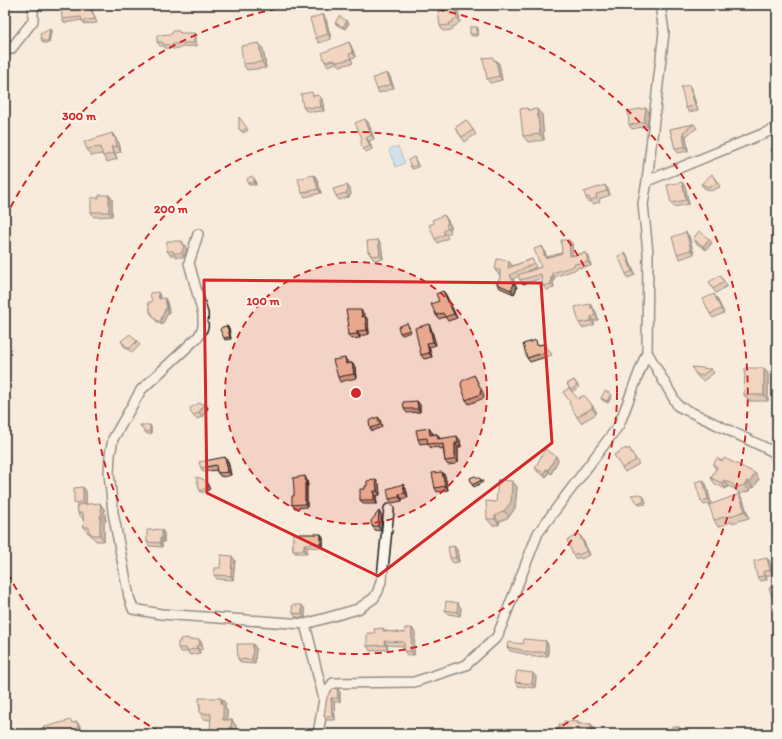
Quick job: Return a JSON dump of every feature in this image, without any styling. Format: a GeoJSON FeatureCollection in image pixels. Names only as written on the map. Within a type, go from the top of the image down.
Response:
{"type":"FeatureCollection","features":[{"type":"Feature","properties":{"kind":"street"},"geometry":{"type":"LineString","coordinates":[[5,50],[11,49],[33,21],[33,5]]}},
{"type":"Feature","properties":{"kind":"street"},"geometry":{"type":"LineString","coordinates":[[318,734],[324,699],[333,683],[414,682],[466,665],[497,637],[538,533],[619,425],[647,352],[648,253],[643,204],[664,32],[660,5]]}},
{"type":"Feature","properties":{"kind":"street"},"geometry":{"type":"LineString","coordinates":[[647,181],[777,128]]}},
{"type":"Feature","properties":{"kind":"street"},"geometry":{"type":"LineString","coordinates":[[198,234],[188,263],[203,314],[203,327],[199,336],[141,390],[113,439],[110,455],[109,473],[113,512],[133,609],[161,614],[305,624],[358,609],[374,598],[378,591],[382,578],[389,509]]}},
{"type":"Feature","properties":{"kind":"street"},"geometry":{"type":"LineString","coordinates":[[647,352],[678,406],[774,452],[777,460]]}},
{"type":"Feature","properties":{"kind":"street"},"geometry":{"type":"LineString","coordinates":[[305,624],[324,699]]}},
{"type":"Feature","properties":{"kind":"highlighted area"},"geometry":{"type":"Polygon","coordinates":[[[204,280],[541,283],[552,443],[378,576],[207,493],[204,280]]]}},
{"type":"Feature","properties":{"kind":"water"},"geometry":{"type":"Polygon","coordinates":[[[398,147],[405,163],[396,167],[389,151],[391,148],[398,147]]]}},
{"type":"Feature","properties":{"kind":"building"},"geometry":{"type":"Polygon","coordinates":[[[61,5],[89,5],[95,19],[82,21],[81,17],[62,19],[61,5]]]}},
{"type":"Feature","properties":{"kind":"building"},"geometry":{"type":"Polygon","coordinates":[[[455,7],[457,18],[453,20],[453,22],[449,23],[450,25],[440,26],[438,11],[448,10],[447,8],[455,7]]]}},
{"type":"Feature","properties":{"kind":"building"},"geometry":{"type":"Polygon","coordinates":[[[323,14],[328,34],[316,38],[310,19],[323,14]]]}},
{"type":"Feature","properties":{"kind":"building"},"geometry":{"type":"Polygon","coordinates":[[[339,16],[347,21],[343,27],[335,23],[339,16]]]}},
{"type":"Feature","properties":{"kind":"building"},"geometry":{"type":"Polygon","coordinates":[[[470,27],[477,27],[477,34],[470,34],[470,27]]]}},
{"type":"Feature","properties":{"kind":"building"},"geometry":{"type":"Polygon","coordinates":[[[50,29],[48,41],[42,41],[40,34],[50,29]]]}},
{"type":"Feature","properties":{"kind":"building"},"geometry":{"type":"Polygon","coordinates":[[[172,31],[179,31],[180,33],[194,33],[194,43],[179,43],[173,44],[173,46],[163,44],[162,42],[157,42],[157,35],[172,34],[172,31]]]}},
{"type":"Feature","properties":{"kind":"building"},"geometry":{"type":"Polygon","coordinates":[[[349,42],[353,53],[349,54],[351,59],[337,62],[333,60],[325,62],[322,53],[349,42]]]}},
{"type":"Feature","properties":{"kind":"building"},"geometry":{"type":"Polygon","coordinates":[[[259,43],[262,62],[243,64],[241,46],[259,43]]]}},
{"type":"Feature","properties":{"kind":"building"},"geometry":{"type":"Polygon","coordinates":[[[493,57],[494,61],[496,60],[499,76],[487,79],[483,58],[493,57]]]}},
{"type":"Feature","properties":{"kind":"building"},"geometry":{"type":"Polygon","coordinates":[[[387,73],[391,84],[377,89],[373,78],[387,73]]]}},
{"type":"Feature","properties":{"kind":"building"},"geometry":{"type":"Polygon","coordinates":[[[689,85],[695,105],[686,108],[681,87],[689,85]]]}},
{"type":"Feature","properties":{"kind":"building"},"geometry":{"type":"Polygon","coordinates":[[[312,92],[313,96],[319,95],[321,107],[303,107],[301,94],[312,92]]]}},
{"type":"Feature","properties":{"kind":"building"},"geometry":{"type":"Polygon","coordinates":[[[527,108],[528,110],[537,109],[540,134],[523,136],[520,109],[527,108]]]}},
{"type":"Feature","properties":{"kind":"building"},"geometry":{"type":"Polygon","coordinates":[[[646,108],[644,122],[629,125],[628,111],[646,108]]]}},
{"type":"Feature","properties":{"kind":"building"},"geometry":{"type":"Polygon","coordinates":[[[239,117],[247,128],[242,131],[239,129],[239,117]]]}},
{"type":"Feature","properties":{"kind":"building"},"geometry":{"type":"Polygon","coordinates":[[[365,119],[371,135],[366,138],[370,146],[363,149],[361,144],[362,138],[355,123],[365,119]]]}},
{"type":"Feature","properties":{"kind":"building"},"geometry":{"type":"Polygon","coordinates":[[[466,120],[473,130],[462,137],[455,128],[466,120]]]}},
{"type":"Feature","properties":{"kind":"building"},"geometry":{"type":"Polygon","coordinates":[[[694,124],[683,132],[685,147],[675,148],[670,129],[694,124]]]}},
{"type":"Feature","properties":{"kind":"building"},"geometry":{"type":"Polygon","coordinates":[[[112,133],[113,137],[115,137],[117,146],[111,147],[113,153],[103,156],[100,147],[87,149],[84,142],[112,133]]]}},
{"type":"Feature","properties":{"kind":"building"},"geometry":{"type":"Polygon","coordinates":[[[777,146],[777,163],[771,149],[777,146]]]}},
{"type":"Feature","properties":{"kind":"building"},"geometry":{"type":"Polygon","coordinates":[[[414,157],[417,165],[411,167],[408,160],[414,157]]]}},
{"type":"Feature","properties":{"kind":"building"},"geometry":{"type":"Polygon","coordinates":[[[712,174],[717,183],[708,187],[701,184],[712,174]]]}},
{"type":"Feature","properties":{"kind":"building"},"geometry":{"type":"Polygon","coordinates":[[[314,175],[318,189],[302,193],[298,179],[314,175]]]}},
{"type":"Feature","properties":{"kind":"building"},"geometry":{"type":"Polygon","coordinates":[[[251,176],[254,178],[254,183],[248,183],[247,179],[251,176]]]}},
{"type":"Feature","properties":{"kind":"building"},"geometry":{"type":"Polygon","coordinates":[[[682,182],[686,200],[671,203],[667,185],[682,182]]]}},
{"type":"Feature","properties":{"kind":"building"},"geometry":{"type":"Polygon","coordinates":[[[347,185],[348,190],[346,193],[336,196],[333,189],[347,185]]]}},
{"type":"Feature","properties":{"kind":"building"},"geometry":{"type":"Polygon","coordinates":[[[605,185],[607,191],[596,194],[597,198],[590,200],[589,197],[586,198],[584,192],[605,185]]]}},
{"type":"Feature","properties":{"kind":"building"},"geometry":{"type":"Polygon","coordinates":[[[99,195],[109,195],[109,212],[91,212],[91,198],[99,198],[99,195]]]}},
{"type":"Feature","properties":{"kind":"building"},"geometry":{"type":"Polygon","coordinates":[[[444,215],[448,223],[446,224],[448,228],[443,231],[445,234],[435,239],[429,225],[434,223],[432,220],[444,215]]]}},
{"type":"Feature","properties":{"kind":"building"},"geometry":{"type":"Polygon","coordinates":[[[699,231],[709,239],[703,246],[693,239],[699,231]]]}},
{"type":"Feature","properties":{"kind":"building"},"geometry":{"type":"Polygon","coordinates":[[[686,232],[691,250],[677,254],[672,237],[686,232]]]}},
{"type":"Feature","properties":{"kind":"building"},"geometry":{"type":"Polygon","coordinates":[[[378,240],[380,255],[372,256],[371,251],[368,252],[367,241],[378,240]]]}},
{"type":"Feature","properties":{"kind":"building"},"geometry":{"type":"Polygon","coordinates":[[[561,240],[569,240],[570,256],[586,253],[588,262],[574,264],[574,266],[552,273],[553,277],[551,277],[551,284],[543,286],[541,274],[520,280],[518,275],[541,267],[534,249],[542,246],[545,258],[562,253],[561,240]]]}},
{"type":"Feature","properties":{"kind":"building"},"geometry":{"type":"Polygon","coordinates":[[[167,241],[182,241],[182,245],[184,245],[182,253],[167,251],[167,241]]]}},
{"type":"Feature","properties":{"kind":"building"},"geometry":{"type":"Polygon","coordinates":[[[625,253],[632,271],[626,274],[618,256],[625,253]]]}},
{"type":"Feature","properties":{"kind":"building"},"geometry":{"type":"Polygon","coordinates":[[[497,259],[509,261],[508,268],[532,259],[534,263],[510,275],[514,284],[511,290],[497,284],[500,278],[500,270],[495,270],[497,259]]]}},
{"type":"Feature","properties":{"kind":"building"},"geometry":{"type":"Polygon","coordinates":[[[720,275],[724,282],[713,289],[709,282],[720,275]]]}},
{"type":"Feature","properties":{"kind":"building"},"geometry":{"type":"Polygon","coordinates":[[[443,291],[454,314],[445,317],[443,313],[436,315],[431,304],[439,301],[436,294],[443,291]]]}},
{"type":"Feature","properties":{"kind":"building"},"geometry":{"type":"Polygon","coordinates":[[[158,292],[159,299],[165,298],[167,309],[165,309],[160,322],[155,319],[150,312],[148,302],[152,302],[150,293],[158,292]]]}},
{"type":"Feature","properties":{"kind":"building"},"geometry":{"type":"Polygon","coordinates":[[[714,294],[721,309],[710,314],[703,299],[714,294]]]}},
{"type":"Feature","properties":{"kind":"building"},"geometry":{"type":"Polygon","coordinates":[[[590,304],[595,315],[591,317],[591,321],[579,323],[575,307],[590,304]]]}},
{"type":"Feature","properties":{"kind":"building"},"geometry":{"type":"Polygon","coordinates":[[[346,310],[361,310],[362,317],[365,316],[367,330],[357,331],[357,334],[348,335],[347,326],[349,326],[346,310]]]}},
{"type":"Feature","properties":{"kind":"building"},"geometry":{"type":"Polygon","coordinates":[[[407,323],[410,330],[400,333],[398,327],[407,323]]]}},
{"type":"Feature","properties":{"kind":"building"},"geometry":{"type":"Polygon","coordinates":[[[429,324],[433,342],[427,343],[429,353],[421,355],[415,328],[429,324]]]}},
{"type":"Feature","properties":{"kind":"building"},"geometry":{"type":"Polygon","coordinates":[[[227,326],[230,337],[224,338],[220,330],[222,327],[227,326]]]}},
{"type":"Feature","properties":{"kind":"building"},"geometry":{"type":"Polygon","coordinates":[[[130,334],[137,341],[129,349],[121,341],[130,334]]]}},
{"type":"Feature","properties":{"kind":"building"},"geometry":{"type":"Polygon","coordinates":[[[536,340],[537,345],[545,344],[549,351],[527,358],[523,344],[536,340]]]}},
{"type":"Feature","properties":{"kind":"building"},"geometry":{"type":"Polygon","coordinates":[[[345,358],[346,364],[352,363],[354,374],[338,377],[333,360],[345,358]]]}},
{"type":"Feature","properties":{"kind":"building"},"geometry":{"type":"Polygon","coordinates":[[[692,367],[711,369],[701,376],[695,373],[692,367]]]}},
{"type":"Feature","properties":{"kind":"building"},"geometry":{"type":"Polygon","coordinates":[[[745,368],[764,368],[764,395],[744,395],[745,368]]]}},
{"type":"Feature","properties":{"kind":"building"},"geometry":{"type":"Polygon","coordinates":[[[474,375],[482,391],[480,391],[481,394],[466,400],[461,385],[462,381],[474,375]]]}},
{"type":"Feature","properties":{"kind":"building"},"geometry":{"type":"Polygon","coordinates":[[[574,380],[577,385],[571,390],[567,384],[574,380]]]}},
{"type":"Feature","properties":{"kind":"building"},"geometry":{"type":"Polygon","coordinates":[[[569,388],[578,399],[585,396],[592,405],[592,408],[577,417],[569,403],[570,402],[563,392],[569,388]]]}},
{"type":"Feature","properties":{"kind":"building"},"geometry":{"type":"Polygon","coordinates":[[[605,391],[611,394],[607,401],[601,398],[605,391]]]}},
{"type":"Feature","properties":{"kind":"building"},"geometry":{"type":"Polygon","coordinates":[[[417,401],[418,409],[404,409],[403,402],[417,401]]]}},
{"type":"Feature","properties":{"kind":"building"},"geometry":{"type":"Polygon","coordinates":[[[199,403],[205,404],[199,412],[194,415],[190,408],[199,403]]]}},
{"type":"Feature","properties":{"kind":"building"},"geometry":{"type":"Polygon","coordinates":[[[378,417],[380,425],[370,428],[369,421],[378,417]]]}},
{"type":"Feature","properties":{"kind":"building"},"geometry":{"type":"Polygon","coordinates":[[[140,425],[150,425],[150,431],[145,432],[140,425]]]}},
{"type":"Feature","properties":{"kind":"building"},"geometry":{"type":"Polygon","coordinates":[[[429,428],[430,435],[437,434],[438,439],[457,436],[458,443],[455,443],[455,458],[445,461],[443,444],[428,444],[427,438],[418,439],[416,430],[429,428]]]}},
{"type":"Feature","properties":{"kind":"building"},"geometry":{"type":"Polygon","coordinates":[[[626,448],[627,450],[629,448],[636,460],[622,468],[614,455],[626,448]]]}},
{"type":"Feature","properties":{"kind":"building"},"geometry":{"type":"Polygon","coordinates":[[[545,449],[556,456],[548,470],[546,469],[544,473],[535,468],[545,449]]]}},
{"type":"Feature","properties":{"kind":"building"},"geometry":{"type":"Polygon","coordinates":[[[225,457],[228,472],[217,472],[216,465],[201,468],[199,462],[225,457]]]}},
{"type":"Feature","properties":{"kind":"building"},"geometry":{"type":"Polygon","coordinates":[[[717,458],[722,461],[724,458],[755,473],[750,482],[747,481],[745,485],[735,488],[734,485],[724,480],[722,483],[711,478],[717,467],[713,465],[717,458]]]}},
{"type":"Feature","properties":{"kind":"building"},"geometry":{"type":"Polygon","coordinates":[[[442,472],[445,486],[435,488],[432,473],[442,472]]]}},
{"type":"Feature","properties":{"kind":"building"},"geometry":{"type":"Polygon","coordinates":[[[305,476],[305,504],[292,505],[292,496],[294,496],[293,478],[305,476]]]}},
{"type":"Feature","properties":{"kind":"building"},"geometry":{"type":"Polygon","coordinates":[[[475,476],[482,480],[472,485],[470,478],[475,476]]]}},
{"type":"Feature","properties":{"kind":"building"},"geometry":{"type":"Polygon","coordinates":[[[196,477],[203,479],[207,483],[208,487],[200,491],[196,477]]]}},
{"type":"Feature","properties":{"kind":"building"},"geometry":{"type":"Polygon","coordinates":[[[376,480],[377,491],[374,491],[374,500],[360,500],[360,489],[365,489],[365,486],[367,486],[367,481],[376,480]]]}},
{"type":"Feature","properties":{"kind":"building"},"geometry":{"type":"Polygon","coordinates":[[[498,480],[512,481],[511,502],[504,511],[495,516],[495,519],[487,519],[486,501],[496,502],[498,480]]]}},
{"type":"Feature","properties":{"kind":"building"},"geometry":{"type":"Polygon","coordinates":[[[703,480],[708,499],[701,501],[695,482],[703,480]]]}},
{"type":"Feature","properties":{"kind":"building"},"geometry":{"type":"Polygon","coordinates":[[[403,484],[405,493],[399,494],[399,497],[389,499],[387,489],[403,484]]]}},
{"type":"Feature","properties":{"kind":"building"},"geometry":{"type":"Polygon","coordinates":[[[83,487],[83,502],[74,503],[74,488],[83,487]]]}},
{"type":"Feature","properties":{"kind":"building"},"geometry":{"type":"Polygon","coordinates":[[[640,494],[643,496],[644,502],[638,503],[631,495],[640,494]]]}},
{"type":"Feature","properties":{"kind":"building"},"geometry":{"type":"Polygon","coordinates":[[[739,494],[745,511],[714,520],[709,505],[739,494]]]}},
{"type":"Feature","properties":{"kind":"building"},"geometry":{"type":"Polygon","coordinates":[[[100,503],[102,515],[100,516],[100,535],[92,535],[89,533],[89,527],[84,527],[83,513],[78,513],[77,505],[100,503]]]}},
{"type":"Feature","properties":{"kind":"building"},"geometry":{"type":"Polygon","coordinates":[[[379,511],[378,526],[372,526],[371,521],[379,511]]]}},
{"type":"Feature","properties":{"kind":"building"},"geometry":{"type":"Polygon","coordinates":[[[147,530],[162,530],[162,538],[160,538],[160,543],[147,542],[147,530]]]}},
{"type":"Feature","properties":{"kind":"building"},"geometry":{"type":"Polygon","coordinates":[[[293,534],[321,534],[321,544],[304,544],[304,550],[293,550],[293,534]]]}},
{"type":"Feature","properties":{"kind":"building"},"geometry":{"type":"Polygon","coordinates":[[[579,534],[587,551],[578,555],[577,553],[573,555],[567,540],[579,534]]]}},
{"type":"Feature","properties":{"kind":"building"},"geometry":{"type":"Polygon","coordinates":[[[454,546],[456,558],[450,558],[448,547],[454,546]]]}},
{"type":"Feature","properties":{"kind":"building"},"geometry":{"type":"Polygon","coordinates":[[[221,555],[232,556],[231,576],[214,575],[215,568],[220,568],[221,555]]]}},
{"type":"Feature","properties":{"kind":"building"},"geometry":{"type":"Polygon","coordinates":[[[767,558],[770,570],[763,572],[764,576],[757,577],[754,561],[767,558]]]}},
{"type":"Feature","properties":{"kind":"building"},"geometry":{"type":"Polygon","coordinates":[[[777,584],[777,597],[773,599],[769,588],[777,584]]]}},
{"type":"Feature","properties":{"kind":"building"},"geometry":{"type":"Polygon","coordinates":[[[446,601],[458,603],[457,612],[445,610],[446,601]]]}},
{"type":"Feature","properties":{"kind":"building"},"geometry":{"type":"Polygon","coordinates":[[[292,605],[302,605],[302,614],[293,613],[292,605]]]}},
{"type":"Feature","properties":{"kind":"building"},"geometry":{"type":"Polygon","coordinates":[[[383,628],[383,631],[405,633],[405,628],[412,628],[411,651],[404,651],[404,642],[384,641],[385,645],[367,646],[367,633],[375,633],[374,629],[383,628]]]}},
{"type":"Feature","properties":{"kind":"building"},"geometry":{"type":"Polygon","coordinates":[[[188,638],[189,640],[199,639],[200,645],[196,646],[197,648],[187,651],[186,648],[178,648],[178,642],[180,642],[180,639],[188,638]]]}},
{"type":"Feature","properties":{"kind":"building"},"geometry":{"type":"Polygon","coordinates":[[[524,639],[546,641],[545,652],[524,652],[522,650],[507,647],[508,642],[523,644],[524,639]]]}},
{"type":"Feature","properties":{"kind":"building"},"geometry":{"type":"Polygon","coordinates":[[[237,644],[253,644],[252,660],[238,659],[237,644]]]}},
{"type":"Feature","properties":{"kind":"building"},"geometry":{"type":"Polygon","coordinates":[[[517,671],[533,673],[532,684],[515,682],[517,671]]]}},
{"type":"Feature","properties":{"kind":"building"},"geometry":{"type":"Polygon","coordinates":[[[337,688],[338,698],[331,698],[332,716],[324,716],[327,697],[332,689],[337,688]]]}},
{"type":"Feature","properties":{"kind":"building"},"geometry":{"type":"Polygon","coordinates":[[[199,698],[221,698],[221,704],[223,704],[223,720],[232,720],[229,731],[224,731],[223,734],[210,734],[211,714],[200,713],[199,698]]]}},
{"type":"Feature","properties":{"kind":"building"},"geometry":{"type":"Polygon","coordinates":[[[71,720],[72,723],[77,722],[80,731],[70,734],[43,734],[41,728],[71,720]]]}},
{"type":"Feature","properties":{"kind":"building"},"geometry":{"type":"Polygon","coordinates":[[[564,721],[578,722],[578,724],[591,724],[591,731],[577,730],[577,734],[564,734],[564,730],[559,730],[559,724],[564,724],[564,721]]]}},
{"type":"Feature","properties":{"kind":"building"},"geometry":{"type":"Polygon","coordinates":[[[672,726],[679,727],[679,734],[671,734],[672,726]]]}}]}
